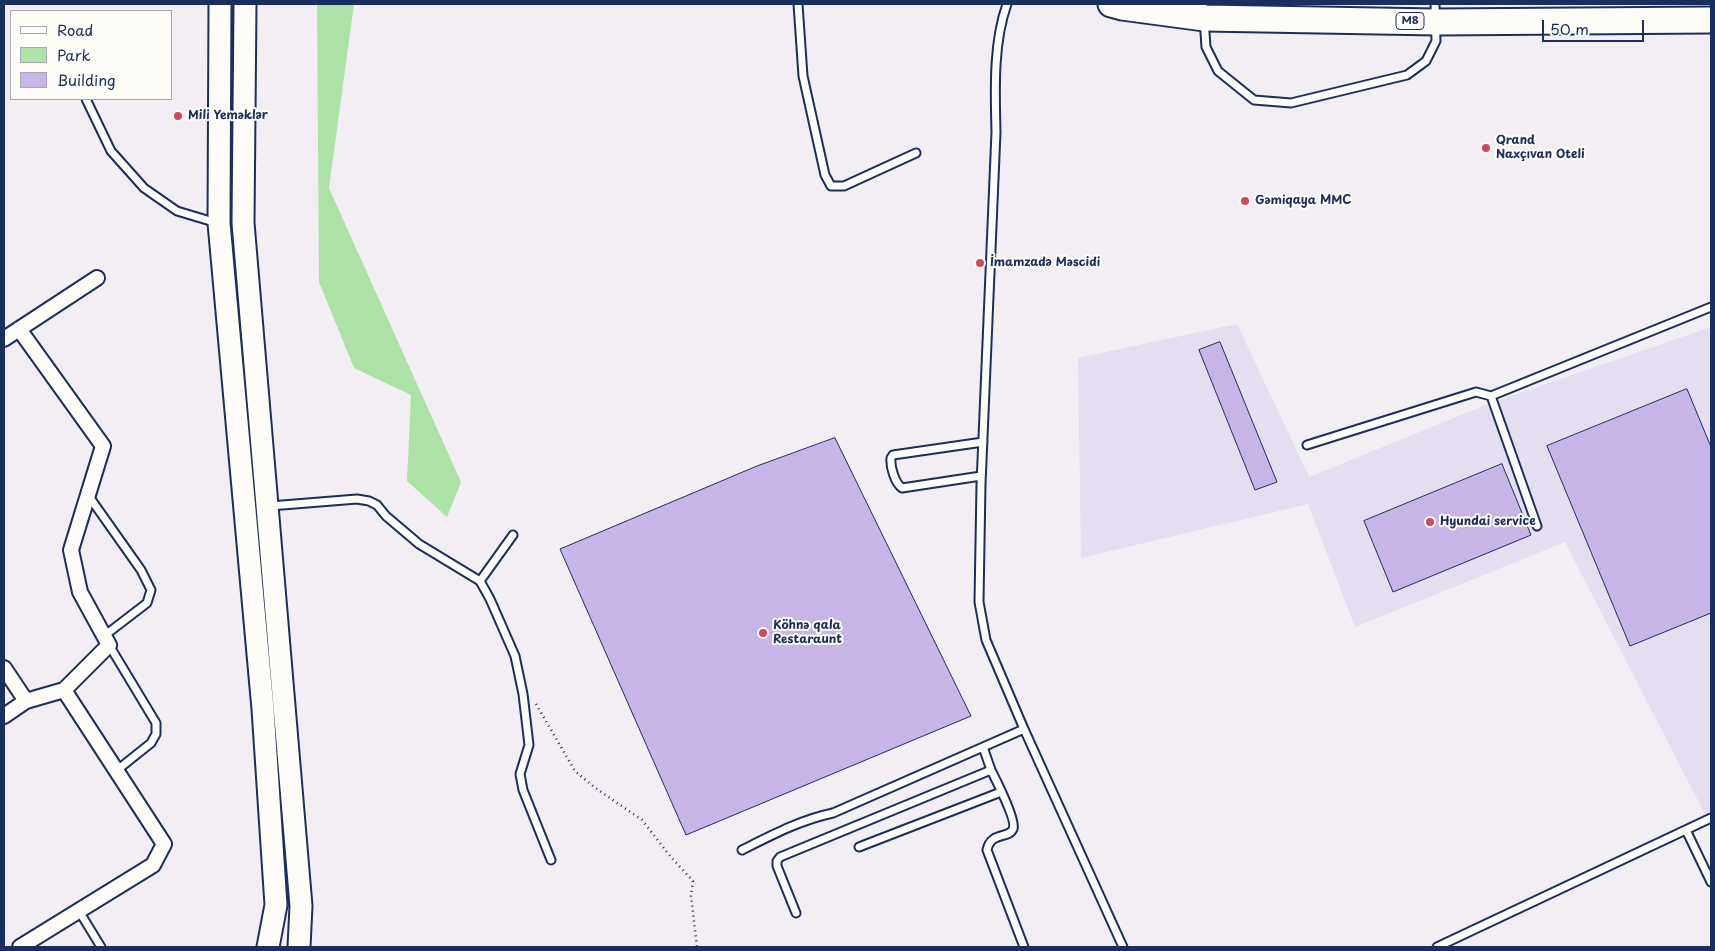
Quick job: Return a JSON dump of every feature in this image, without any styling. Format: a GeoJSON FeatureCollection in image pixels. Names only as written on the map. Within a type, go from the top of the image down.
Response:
{"type":"FeatureCollection","features":[{"type":"Feature","properties":{"kind":"highway","name":"M8"},"geometry":{"type":"LineString","coordinates":[[1111,4],[1122,7],[1203,11],[1436,13],[1711,20]]}},
{"type":"Feature","properties":{"kind":"main road"},"geometry":{"type":"LineString","coordinates":[[220,4],[219,224],[263,709],[276,905],[268,947]]}},
{"type":"Feature","properties":{"kind":"main road"},"geometry":{"type":"LineString","coordinates":[[245,4],[243,223],[301,906],[299,947]]}},
{"type":"Feature","properties":{"kind":"street"},"geometry":{"type":"LineString","coordinates":[[4,339],[96,278]]}},
{"type":"Feature","properties":{"kind":"street"},"geometry":{"type":"LineString","coordinates":[[4,716],[26,701],[64,690],[106,640],[80,592],[71,550],[103,446],[19,329]]}},
{"type":"Feature","properties":{"kind":"street"},"geometry":{"type":"LineString","coordinates":[[4,668],[26,701]]}},
{"type":"Feature","properties":{"kind":"street"},"geometry":{"type":"LineString","coordinates":[[20,947],[153,865],[164,844],[64,690]]}},
{"type":"Feature","properties":{"kind":"lane"},"geometry":{"type":"LineString","coordinates":[[798,4],[803,76],[825,176],[831,186],[844,186],[916,153]]}},
{"type":"Feature","properties":{"kind":"lane"},"geometry":{"type":"LineString","coordinates":[[1007,4],[996,71],[996,132],[982,442],[979,602],[986,640],[1024,729],[1123,947]]}},
{"type":"Feature","properties":{"kind":"lane"},"geometry":{"type":"LineString","coordinates":[[1203,11],[1206,47],[1218,71],[1254,100],[1291,103],[1406,75],[1426,61],[1436,41],[1436,13]]}},
{"type":"Feature","properties":{"kind":"lane"},"geometry":{"type":"LineString","coordinates":[[86,100],[111,151],[144,188],[176,212],[219,224]]}},
{"type":"Feature","properties":{"kind":"lane"},"geometry":{"type":"LineString","coordinates":[[1307,445],[1476,392],[1491,396],[1711,307]]}},
{"type":"Feature","properties":{"kind":"lane"},"geometry":{"type":"LineString","coordinates":[[1491,396],[1537,526]]}},
{"type":"Feature","properties":{"kind":"lane"},"geometry":{"type":"LineString","coordinates":[[981,476],[902,488],[898,485],[890,458],[894,455],[982,442]]}},
{"type":"Feature","properties":{"kind":"lane"},"geometry":{"type":"LineString","coordinates":[[88,494],[141,570],[151,590],[147,603],[106,640],[156,723],[156,734],[151,743],[116,771]]}},
{"type":"Feature","properties":{"kind":"lane"},"geometry":{"type":"LineString","coordinates":[[267,506],[357,499],[369,501],[377,505],[386,516],[419,544],[480,581],[490,599],[514,656],[523,694],[529,745],[520,774],[523,790],[551,860]]}},
{"type":"Feature","properties":{"kind":"lane"},"geometry":{"type":"LineString","coordinates":[[480,581],[513,535]]}},
{"type":"Feature","properties":{"kind":"lane"},"geometry":{"type":"LineString","coordinates":[[742,850],[789,827],[811,818],[833,813],[1024,729]]}},
{"type":"Feature","properties":{"kind":"lane"},"geometry":{"type":"LineString","coordinates":[[983,747],[1013,822],[1011,832],[993,838],[988,843],[987,850],[1024,947]]}},
{"type":"Feature","properties":{"kind":"lane"},"geometry":{"type":"LineString","coordinates":[[796,913],[777,866],[777,861],[780,857],[992,770]]}},
{"type":"Feature","properties":{"kind":"lane"},"geometry":{"type":"LineString","coordinates":[[859,847],[1001,792]]}},
{"type":"Feature","properties":{"kind":"lane"},"geometry":{"type":"LineString","coordinates":[[1437,947],[1711,818]]}},
{"type":"Feature","properties":{"kind":"lane"},"geometry":{"type":"LineString","coordinates":[[1686,830],[1711,882]]}},
{"type":"Feature","properties":{"kind":"lane"},"geometry":{"type":"LineString","coordinates":[[79,911],[101,947]]}},
{"type":"Feature","properties":{"kind":"path"},"geometry":{"type":"LineString","coordinates":[[523,694],[534,701],[575,771],[594,787],[642,820],[670,856],[693,881],[691,896],[697,947]]}},
{"type":"Feature","properties":{"kind":"shaded area"},"geometry":{"type":"Polygon","coordinates":[[[1237,324],[1309,477],[1491,403],[1711,327],[1711,826],[1565,542],[1355,627],[1308,504],[1081,558],[1078,358],[1237,324]]]}},
{"type":"Feature","properties":{"kind":"green space"},"geometry":{"type":"Polygon","coordinates":[[[317,4],[354,4],[329,188],[461,482],[447,517],[407,481],[411,395],[354,368],[319,282],[317,4]]]}},
{"type":"Feature","properties":{"kind":"building"},"geometry":{"type":"Polygon","coordinates":[[[1220,342],[1277,482],[1255,490],[1199,350],[1220,342]]]}},
{"type":"Feature","properties":{"kind":"building"},"geometry":{"type":"Polygon","coordinates":[[[1687,389],[1711,447],[1711,613],[1630,646],[1547,446],[1687,389]]]}},
{"type":"Feature","properties":{"kind":"building","name":"Köhnə qala Restaraunt"},"geometry":{"type":"Polygon","coordinates":[[[835,438],[971,716],[686,835],[560,549],[757,466],[835,438]]]}},
{"type":"Feature","properties":{"kind":"building"},"geometry":{"type":"Polygon","coordinates":[[[1502,464],[1531,535],[1393,592],[1364,521],[1502,464]]]}},
{"type":"Feature","properties":{"kind":"place","name":"Mili Yeməklər"},"geometry":{"type":"Point","coordinates":[178,116]}},
{"type":"Feature","properties":{"kind":"place","name":"Qrand Naxçıvan Oteli"},"geometry":{"type":"Point","coordinates":[1486,148]}},
{"type":"Feature","properties":{"kind":"place","name":"Gəmiqaya MMC"},"geometry":{"type":"Point","coordinates":[1245,201]}},
{"type":"Feature","properties":{"kind":"place","name":"İmamzadə Məscidi"},"geometry":{"type":"Point","coordinates":[980,263]}},
{"type":"Feature","properties":{"kind":"place","name":"Hyundai service"},"geometry":{"type":"Point","coordinates":[1430,522]}},
{"type":"Feature","properties":{"kind":"place","name":"Köhnə qala Restaraunt"},"geometry":{"type":"Point","coordinates":[763,633]}}]}
